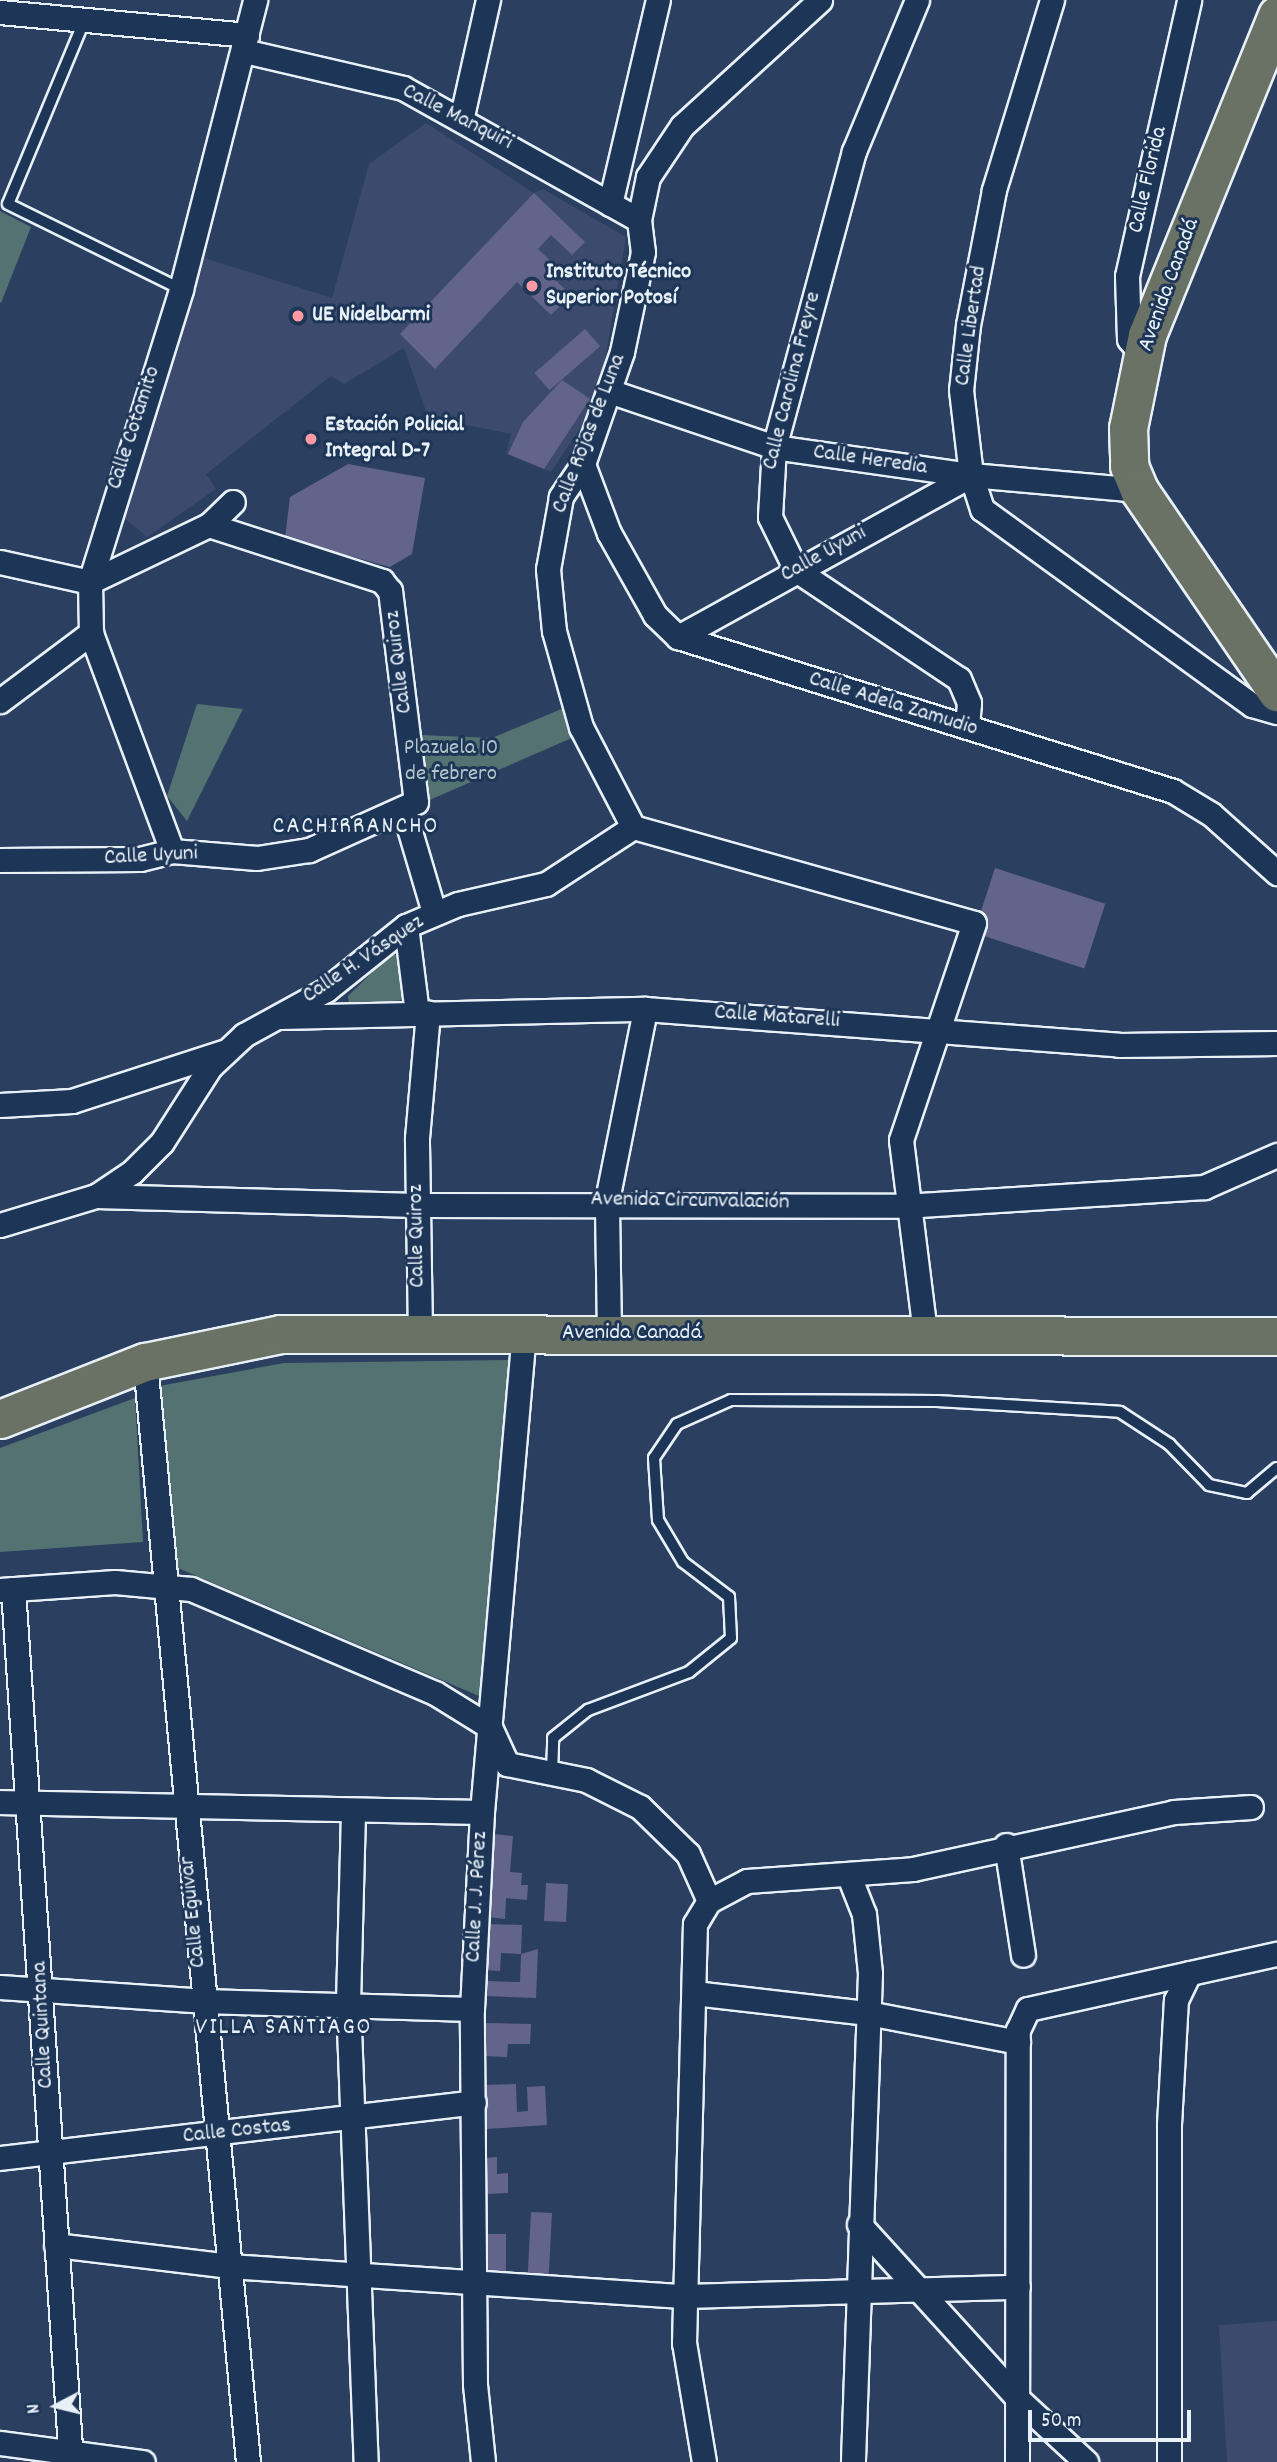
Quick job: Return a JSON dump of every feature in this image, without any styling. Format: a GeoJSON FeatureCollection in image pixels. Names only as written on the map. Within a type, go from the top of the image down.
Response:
{"type":"FeatureCollection","features":[{"type":"Feature","properties":{"kind":"highway","name":"Avenida Canadá"},"geometry":{"type":"LineString","coordinates":[[1277,15],[1143,356],[1128,428],[1129,466],[1139,490],[1277,692]]}},
{"type":"Feature","properties":{"kind":"highway","name":"Avenida Canadá"},"geometry":{"type":"LineString","coordinates":[[0,1419],[145,1362],[281,1334],[1277,1336]]}},
{"type":"Feature","properties":{"kind":"street","name":"Calle Cotamito"},"geometry":{"type":"LineString","coordinates":[[172,851],[91,633],[90,582],[181,289],[254,0]]}},
{"type":"Feature","properties":{"kind":"street"},"geometry":{"type":"LineString","coordinates":[[462,116],[488,0]]}},
{"type":"Feature","properties":{"kind":"street"},"geometry":{"type":"LineString","coordinates":[[610,204],[658,0]]}},
{"type":"Feature","properties":{"kind":"street","name":"Calle Rojas de Luna"},"geometry":{"type":"LineString","coordinates":[[633,827],[581,727],[554,631],[548,569],[561,497],[583,464],[610,391],[648,177],[682,126],[820,0]]}},
{"type":"Feature","properties":{"kind":"street","name":"Calle Carolina Freyre"},"geometry":{"type":"LineString","coordinates":[[796,570],[770,517],[774,447],[854,151],[917,0]]}},
{"type":"Feature","properties":{"kind":"street","name":"Calle Libertad"},"geometry":{"type":"LineString","coordinates":[[1052,0],[995,190],[968,325],[961,390],[971,475],[982,509],[1252,705],[1277,712]]}},
{"type":"Feature","properties":{"kind":"street","name":"Calle Florida"},"geometry":{"type":"LineString","coordinates":[[1143,356],[1129,339],[1127,276],[1189,0]]}},
{"type":"Feature","properties":{"kind":"street","name":"Calle Manquiri"},"geometry":{"type":"LineString","coordinates":[[0,12],[86,17],[245,43],[403,88],[462,116],[610,204],[641,228]]}},
{"type":"Feature","properties":{"kind":"street","name":"Calle Heredia"},"geometry":{"type":"LineString","coordinates":[[610,391],[774,447],[971,475],[1139,490]]}},
{"type":"Feature","properties":{"kind":"street","name":"Calle Adela Zamudio"},"geometry":{"type":"LineString","coordinates":[[583,464],[609,533],[655,615],[678,637],[1173,790],[1211,814],[1277,873]]}},
{"type":"Feature","properties":{"kind":"street","name":"Calle Uyuni"},"geometry":{"type":"LineString","coordinates":[[678,637],[971,475]]}},
{"type":"Feature","properties":{"kind":"street"},"geometry":{"type":"LineString","coordinates":[[0,562],[90,582],[209,525],[233,502]]}},
{"type":"Feature","properties":{"kind":"street","name":"Calle Quiroz"},"geometry":{"type":"LineString","coordinates":[[209,525],[382,581],[390,591],[410,806],[434,912]]}},
{"type":"Feature","properties":{"kind":"street"},"geometry":{"type":"LineString","coordinates":[[796,570],[959,679],[968,703],[967,727]]}},
{"type":"Feature","properties":{"kind":"street"},"geometry":{"type":"LineString","coordinates":[[0,701],[91,633]]}},
{"type":"Feature","properties":{"kind":"street","name":"Calle Uyuni"},"geometry":{"type":"LineString","coordinates":[[0,860],[140,859],[172,851],[257,858],[309,850],[410,806]]}},
{"type":"Feature","properties":{"kind":"street"},"geometry":{"type":"LineString","coordinates":[[633,827],[974,923],[943,1029],[901,1140],[904,1206],[925,1334]]}},
{"type":"Feature","properties":{"kind":"street","name":"Calle H. Vásquez"},"geometry":{"type":"LineString","coordinates":[[96,1196],[162,1142],[227,1051],[277,1017],[326,990],[407,926],[434,912],[546,884],[633,827]]}},
{"type":"Feature","properties":{"kind":"street","name":"Calle Quiroz"},"geometry":{"type":"LineString","coordinates":[[407,926],[423,1013],[416,1205],[420,1334]]}},
{"type":"Feature","properties":{"kind":"street"},"geometry":{"type":"LineString","coordinates":[[609,1334],[607,1200],[645,1009]]}},
{"type":"Feature","properties":{"kind":"street","name":"Calle Matarelli"},"geometry":{"type":"LineString","coordinates":[[277,1017],[645,1009],[943,1029],[1119,1045],[1277,1043]]}},
{"type":"Feature","properties":{"kind":"street"},"geometry":{"type":"LineString","coordinates":[[0,1105],[72,1101],[227,1051]]}},
{"type":"Feature","properties":{"kind":"street","name":"Avenida Circunvalación"},"geometry":{"type":"LineString","coordinates":[[96,1196],[416,1205],[607,1200],[904,1206],[1204,1187],[1277,1155]]}},
{"type":"Feature","properties":{"kind":"street"},"geometry":{"type":"LineString","coordinates":[[0,1225],[96,1196]]}},
{"type":"Feature","properties":{"kind":"street","name":"Calle J. J. Pérez"},"geometry":{"type":"LineString","coordinates":[[483,2462],[475,2384],[472,2008],[482,1812],[524,1333]]}},
{"type":"Feature","properties":{"kind":"street","name":"Calle Eguivar"},"geometry":{"type":"LineString","coordinates":[[145,1362],[167,1587],[184,1807],[248,2462]]}},
{"type":"Feature","properties":{"kind":"street"},"geometry":{"type":"LineString","coordinates":[[6,1589],[115,1582],[191,1589],[435,1693],[490,1727],[507,1764],[586,1780],[640,1807],[688,1854],[709,1901]]}},
{"type":"Feature","properties":{"kind":"street","name":"Calle Quintana"},"geometry":{"type":"LineString","coordinates":[[6,1589],[31,1803],[50,2150],[71,2456]]}},
{"type":"Feature","properties":{"kind":"street"},"geometry":{"type":"LineString","coordinates":[[0,1802],[353,1812],[482,1812]]}},
{"type":"Feature","properties":{"kind":"street"},"geometry":{"type":"LineString","coordinates":[[704,2462],[684,2343],[695,1924],[709,1901],[747,1881],[849,1876],[914,1869],[1006,1845],[1174,1812],[1251,1807]]}},
{"type":"Feature","properties":{"kind":"street"},"geometry":{"type":"LineString","coordinates":[[353,1812],[348,2003],[366,2462]]}},
{"type":"Feature","properties":{"kind":"street"},"geometry":{"type":"LineString","coordinates":[[1006,1845],[1023,1955]]}},
{"type":"Feature","properties":{"kind":"street"},"geometry":{"type":"LineString","coordinates":[[849,1876],[864,1914],[868,2013],[856,2291],[853,2462]]}},
{"type":"Feature","properties":{"kind":"street"},"geometry":{"type":"LineString","coordinates":[[1017,2462],[1018,2042],[1028,2009],[1277,1954]]}},
{"type":"Feature","properties":{"kind":"street"},"geometry":{"type":"LineString","coordinates":[[1169,2462],[1169,2124],[1176,2000],[1189,1973]]}},
{"type":"Feature","properties":{"kind":"street"},"geometry":{"type":"LineString","coordinates":[[0,1987],[203,2001],[472,2008]]}},
{"type":"Feature","properties":{"kind":"street"},"geometry":{"type":"LineString","coordinates":[[694,1993],[868,2013],[1018,2042]]}},
{"type":"Feature","properties":{"kind":"street","name":"Calle Costas"},"geometry":{"type":"LineString","coordinates":[[0,2158],[50,2150],[215,2136],[474,2102]]}},
{"type":"Feature","properties":{"kind":"street"},"geometry":{"type":"LineString","coordinates":[[859,2224],[1018,2399],[1086,2462]]}},
{"type":"Feature","properties":{"kind":"street"},"geometry":{"type":"LineString","coordinates":[[56,2245],[229,2266],[476,2285],[686,2295],[1018,2287]]}},
{"type":"Feature","properties":{"kind":"street"},"geometry":{"type":"LineString","coordinates":[[0,2443],[71,2456],[143,2462]]}},
{"type":"Feature","properties":{"kind":"lane"},"geometry":{"type":"LineString","coordinates":[[86,17],[8,204],[181,289]]}},
{"type":"Feature","properties":{"kind":"lane"},"geometry":{"type":"LineString","coordinates":[[552,1774],[553,1738],[588,1710],[689,1672],[731,1637],[729,1597],[683,1563],[658,1520],[654,1458],[677,1424],[731,1400],[937,1401],[1120,1412],[1169,1444],[1209,1485],[1247,1493],[1277,1468]]}},
{"type":"Feature","properties":{"kind":"shaded area"},"geometry":{"type":"Polygon","coordinates":[[[426,123],[534,193],[543,189],[626,237],[598,401],[551,472],[506,454],[511,434],[428,417],[404,348],[344,384],[331,376],[206,474],[216,489],[147,537],[117,512],[198,256],[332,298],[369,164],[426,123]]]}},
{"type":"Feature","properties":{"kind":"shaded area"},"geometry":{"type":"Polygon","coordinates":[[[1277,2321],[1277,2462],[1227,2462],[1219,2325],[1277,2321]]]}},
{"type":"Feature","properties":{"kind":"green space"},"geometry":{"type":"Polygon","coordinates":[[[0,211],[31,227],[1,303],[0,302],[0,211]]]}},
{"type":"Feature","properties":{"kind":"green space"},"geometry":{"type":"Polygon","coordinates":[[[197,704],[243,709],[187,821],[167,796],[197,704]]]}},
{"type":"Feature","properties":{"kind":"green space","name":"Plazuela 10 de febrero"},"geometry":{"type":"Polygon","coordinates":[[[564,708],[574,737],[425,802],[420,735],[492,738],[564,708]]]}},
{"type":"Feature","properties":{"kind":"green space"},"geometry":{"type":"Polygon","coordinates":[[[390,955],[400,955],[407,1000],[349,1004],[348,996],[390,955]]]}},
{"type":"Feature","properties":{"kind":"green space"},"geometry":{"type":"Polygon","coordinates":[[[510,1360],[479,1696],[178,1568],[159,1386],[284,1363],[510,1360]]]}},
{"type":"Feature","properties":{"kind":"green space"},"geometry":{"type":"Polygon","coordinates":[[[135,1398],[143,1542],[0,1552],[0,1448],[135,1398]]]}},
{"type":"Feature","properties":{"kind":"building"},"geometry":{"type":"Polygon","coordinates":[[[534,193],[585,242],[572,255],[551,235],[538,249],[556,266],[549,274],[571,295],[551,315],[517,282],[435,369],[400,334],[534,193]]]}},
{"type":"Feature","properties":{"kind":"building"},"geometry":{"type":"Polygon","coordinates":[[[585,329],[600,346],[550,390],[534,373],[585,329]]]}},
{"type":"Feature","properties":{"kind":"building"},"geometry":{"type":"Polygon","coordinates":[[[562,380],[590,399],[544,469],[508,454],[523,422],[562,380]]]}},
{"type":"Feature","properties":{"kind":"building"},"geometry":{"type":"Polygon","coordinates":[[[348,464],[425,478],[412,554],[390,567],[285,538],[290,497],[348,464]]]}},
{"type":"Feature","properties":{"kind":"building"},"geometry":{"type":"Polygon","coordinates":[[[995,868],[1105,904],[1084,969],[974,933],[995,868]]]}},
{"type":"Feature","properties":{"kind":"building"},"geometry":{"type":"Polygon","coordinates":[[[494,1834],[513,1836],[510,1872],[522,1873],[521,1885],[528,1885],[527,1900],[506,1898],[505,1919],[488,1917],[494,1834]]]}},
{"type":"Feature","properties":{"kind":"building"},"geometry":{"type":"Polygon","coordinates":[[[546,1883],[568,1884],[566,1922],[544,1921],[546,1883]]]}},
{"type":"Feature","properties":{"kind":"building"},"geometry":{"type":"Polygon","coordinates":[[[485,1924],[522,1925],[521,1954],[501,1953],[500,1971],[483,1970],[485,1924]]]}},
{"type":"Feature","properties":{"kind":"building"},"geometry":{"type":"Polygon","coordinates":[[[538,1949],[536,1998],[485,1996],[486,1981],[520,1982],[521,1954],[538,1949]]]}},
{"type":"Feature","properties":{"kind":"building"},"geometry":{"type":"Polygon","coordinates":[[[484,2023],[531,2024],[530,2044],[508,2044],[507,2057],[483,2056],[484,2023]]]}},
{"type":"Feature","properties":{"kind":"building"},"geometry":{"type":"Polygon","coordinates":[[[516,2084],[517,2112],[528,2111],[527,2087],[545,2086],[547,2125],[485,2129],[483,2085],[516,2084]]]}},
{"type":"Feature","properties":{"kind":"building"},"geometry":{"type":"Polygon","coordinates":[[[497,2157],[497,2174],[508,2173],[508,2193],[484,2194],[484,2158],[497,2157]]]}},
{"type":"Feature","properties":{"kind":"building"},"geometry":{"type":"Polygon","coordinates":[[[531,2212],[552,2213],[548,2280],[527,2279],[531,2212]]]}},
{"type":"Feature","properties":{"kind":"building"},"geometry":{"type":"Polygon","coordinates":[[[485,2234],[506,2234],[506,2277],[485,2277],[485,2234]]]}},
{"type":"Feature","properties":{"kind":"place","name":"Instituto Técnico Superior Potosí"},"geometry":{"type":"Point","coordinates":[532,286]}},
{"type":"Feature","properties":{"kind":"place","name":"UE Nidelbarmi"},"geometry":{"type":"Point","coordinates":[298,316]}},
{"type":"Feature","properties":{"kind":"place","name":"Estación Policial Integral D-7"},"geometry":{"type":"Point","coordinates":[311,439]}},
{"type":"Feature","properties":{"kind":"district","name":"CACHIRRANCHO"},"geometry":{"type":"Point","coordinates":[356,828]}},
{"type":"Feature","properties":{"kind":"district","name":"VILLA SANTIAGO"},"geometry":{"type":"Point","coordinates":[284,2029]}}]}
